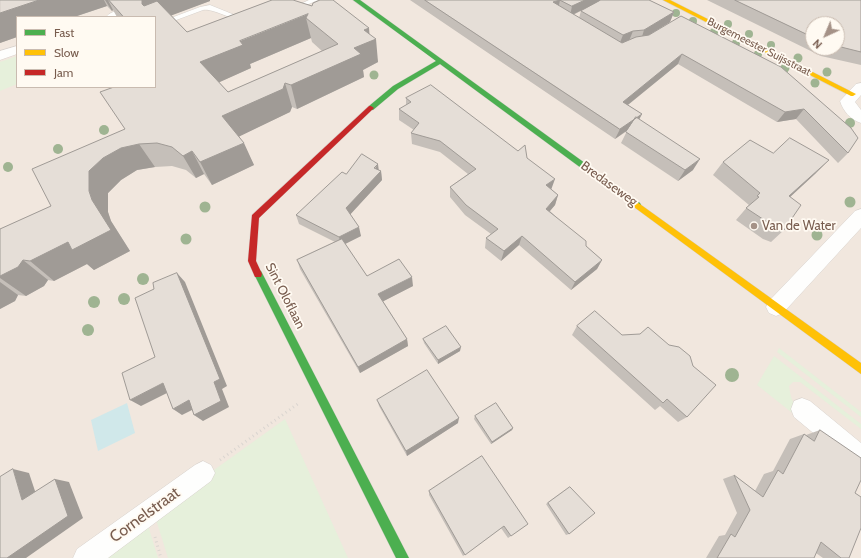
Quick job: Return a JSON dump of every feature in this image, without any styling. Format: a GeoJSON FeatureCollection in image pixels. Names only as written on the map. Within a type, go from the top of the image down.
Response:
{"type":"FeatureCollection","features":[{"type":"Feature","properties":{"kind":"street","name":"Bredaseweg"},"geometry":{"type":"LineString","coordinates":[[356,0],[861,369]]}},
{"type":"Feature","properties":{"kind":"street","name":"Burgemeester Suijsstraat"},"geometry":{"type":"LineString","coordinates":[[666,0],[689,15],[857,91],[847,101],[847,104],[861,118]]}},
{"type":"Feature","properties":{"kind":"street"},"geometry":{"type":"LineString","coordinates":[[115,16],[130,11],[137,3]]}},
{"type":"Feature","properties":{"kind":"street"},"geometry":{"type":"LineString","coordinates":[[0,56],[16,50]]}},
{"type":"Feature","properties":{"kind":"street","name":"Sint Oloflaan"},"geometry":{"type":"LineString","coordinates":[[403,558],[319,388],[252,261],[255,217],[387,92],[407,78],[441,61]]}},
{"type":"Feature","properties":{"kind":"street"},"geometry":{"type":"LineString","coordinates":[[776,308],[861,216]]}},
{"type":"Feature","properties":{"kind":"street"},"geometry":{"type":"LineString","coordinates":[[802,409],[861,458]]}},
{"type":"Feature","properties":{"kind":"street","name":"Cornelstraat"},"geometry":{"type":"LineString","coordinates":[[86,558],[203,473]]}},
{"type":"Feature","properties":{"kind":"lane"},"geometry":{"type":"LineString","coordinates":[[286,11],[315,0]]}},
{"type":"Feature","properties":{"kind":"lane"},"geometry":{"type":"LineString","coordinates":[[156,26],[202,8],[210,7],[251,23]]}},
{"type":"Feature","properties":{"kind":"path"},"geometry":{"type":"LineString","coordinates":[[203,473],[319,388]]}},
{"type":"Feature","properties":{"kind":"shaded area"},"geometry":{"type":"Polygon","coordinates":[[[0,0],[861,0],[861,558],[0,558],[0,0]]]}},
{"type":"Feature","properties":{"kind":"green space"},"geometry":{"type":"Polygon","coordinates":[[[16,56],[16,84],[0,91],[0,62],[16,56]]]}},
{"type":"Feature","properties":{"kind":"green space"},"geometry":{"type":"Polygon","coordinates":[[[779,348],[861,412],[861,417],[777,352],[779,348]]]}},
{"type":"Feature","properties":{"kind":"green space"},"geometry":{"type":"Polygon","coordinates":[[[774,356],[861,424],[861,429],[800,382],[793,382],[789,386],[790,392],[796,408],[810,427],[757,385],[774,356]]]}},
{"type":"Feature","properties":{"kind":"green space"},"geometry":{"type":"Polygon","coordinates":[[[285,419],[348,558],[168,558],[154,513],[285,419]]]}},
{"type":"Feature","properties":{"kind":"green space"},"geometry":{"type":"Polygon","coordinates":[[[146,519],[158,558],[100,558],[146,519]]]}},
{"type":"Feature","properties":{"kind":"water"},"geometry":{"type":"Polygon","coordinates":[[[127,403],[135,433],[98,451],[91,420],[127,403]]]}},
{"type":"Feature","properties":{"kind":"building"},"geometry":{"type":"Polygon","coordinates":[[[0,0],[39,0],[0,13],[0,0]]]}},
{"type":"Feature","properties":{"kind":"building"},"geometry":{"type":"Polygon","coordinates":[[[109,0],[142,0],[142,4],[144,6],[157,1],[187,32],[272,0],[293,0],[312,6],[313,3],[320,0],[333,0],[369,28],[364,30],[376,39],[354,48],[361,54],[291,85],[285,83],[283,89],[222,116],[244,143],[200,162],[192,151],[183,156],[172,147],[157,143],[139,144],[121,148],[103,158],[89,171],[89,191],[92,200],[111,230],[72,250],[68,242],[30,261],[23,260],[18,267],[0,276],[0,229],[51,206],[32,169],[125,129],[100,92],[111,88],[156,88],[156,16],[123,16],[109,0]],[[308,14],[240,41],[243,45],[200,62],[228,92],[338,44],[306,18],[308,14]]]}},
{"type":"Feature","properties":{"kind":"building"},"geometry":{"type":"Polygon","coordinates":[[[425,0],[560,0],[553,2],[622,43],[636,37],[649,35],[681,16],[781,67],[851,128],[858,138],[848,153],[804,109],[785,112],[682,54],[623,102],[642,114],[620,129],[425,0]]]}},
{"type":"Feature","properties":{"kind":"building"},"geometry":{"type":"Polygon","coordinates":[[[560,0],[585,0],[572,6],[560,0]]]}},
{"type":"Feature","properties":{"kind":"building"},"geometry":{"type":"Polygon","coordinates":[[[601,0],[649,0],[674,12],[644,30],[633,31],[623,35],[581,11],[601,0]]]}},
{"type":"Feature","properties":{"kind":"building"},"geometry":{"type":"Polygon","coordinates":[[[735,0],[861,0],[861,52],[845,48],[845,16],[805,16],[805,33],[735,0]]]}},
{"type":"Feature","properties":{"kind":"building"},"geometry":{"type":"Polygon","coordinates":[[[431,85],[518,151],[525,145],[527,158],[555,179],[546,185],[558,195],[546,209],[586,241],[586,246],[602,260],[575,282],[522,236],[504,251],[486,238],[498,229],[466,205],[450,187],[476,169],[440,141],[411,133],[419,123],[399,109],[411,102],[406,98],[431,85]]]}},
{"type":"Feature","properties":{"kind":"building"},"geometry":{"type":"Polygon","coordinates":[[[636,117],[700,159],[685,170],[626,132],[636,117]]]}},
{"type":"Feature","properties":{"kind":"building"},"geometry":{"type":"Polygon","coordinates":[[[790,138],[829,160],[789,196],[801,205],[784,230],[775,227],[746,208],[759,197],[757,196],[760,193],[723,162],[750,140],[773,153],[790,138]]]}},
{"type":"Feature","properties":{"kind":"building"},"geometry":{"type":"Polygon","coordinates":[[[362,154],[378,164],[374,168],[381,171],[346,208],[359,227],[339,237],[296,215],[342,172],[346,174],[362,154]]]}},
{"type":"Feature","properties":{"kind":"building"},"geometry":{"type":"Polygon","coordinates":[[[342,239],[367,276],[399,259],[412,277],[378,294],[407,339],[358,367],[297,260],[342,239]]]}},
{"type":"Feature","properties":{"kind":"building"},"geometry":{"type":"Polygon","coordinates":[[[177,273],[220,379],[214,382],[221,401],[194,415],[189,400],[173,409],[163,383],[130,400],[122,373],[155,357],[135,298],[154,289],[153,283],[177,273]]]}},
{"type":"Feature","properties":{"kind":"building"},"geometry":{"type":"Polygon","coordinates":[[[595,311],[622,335],[640,334],[648,327],[669,345],[679,347],[690,356],[693,366],[716,385],[687,417],[667,399],[663,403],[577,326],[595,311]]]}},
{"type":"Feature","properties":{"kind":"building"},"geometry":{"type":"Polygon","coordinates":[[[446,326],[461,347],[438,360],[423,339],[446,326]]]}},
{"type":"Feature","properties":{"kind":"building"},"geometry":{"type":"Polygon","coordinates":[[[427,370],[459,418],[406,451],[377,400],[427,370]]]}},
{"type":"Feature","properties":{"kind":"building"},"geometry":{"type":"Polygon","coordinates":[[[496,403],[513,428],[492,442],[475,416],[496,403]]]}},
{"type":"Feature","properties":{"kind":"building"},"geometry":{"type":"Polygon","coordinates":[[[820,430],[861,458],[861,480],[855,493],[861,497],[861,528],[849,558],[841,558],[821,542],[814,558],[717,558],[731,534],[735,537],[750,510],[734,475],[763,497],[778,470],[783,474],[804,434],[814,441],[820,430]]]}},
{"type":"Feature","properties":{"kind":"building"},"geometry":{"type":"Polygon","coordinates":[[[482,456],[528,524],[511,536],[504,526],[465,555],[429,491],[482,456]]]}},
{"type":"Feature","properties":{"kind":"building"},"geometry":{"type":"Polygon","coordinates":[[[13,469],[22,500],[55,479],[68,516],[7,558],[0,558],[0,477],[13,469]]]}},
{"type":"Feature","properties":{"kind":"building"},"geometry":{"type":"Polygon","coordinates":[[[570,487],[595,513],[569,534],[548,503],[570,487]]]}},
{"type":"Feature","properties":{"kind":"traffic: fast"},"geometry":{"type":"LineString","coordinates":[[356,0],[637,205]]}},
{"type":"Feature","properties":{"kind":"traffic: fast"},"geometry":{"type":"LineString","coordinates":[[371,108],[379,100],[404,82],[441,61]]}},
{"type":"Feature","properties":{"kind":"traffic: fast"},"geometry":{"type":"LineString","coordinates":[[258,274],[403,558]]}},
{"type":"Feature","properties":{"kind":"traffic: slow"},"geometry":{"type":"LineString","coordinates":[[666,0],[853,94]]}},
{"type":"Feature","properties":{"kind":"traffic: slow"},"geometry":{"type":"LineString","coordinates":[[637,205],[861,369]]}},
{"type":"Feature","properties":{"kind":"traffic: jam"},"geometry":{"type":"LineString","coordinates":[[258,274],[252,261],[255,217],[371,108]]}},
{"type":"Feature","properties":{"kind":"place","name":"Van de Water"},"geometry":{"type":"Point","coordinates":[754,226]}}]}
